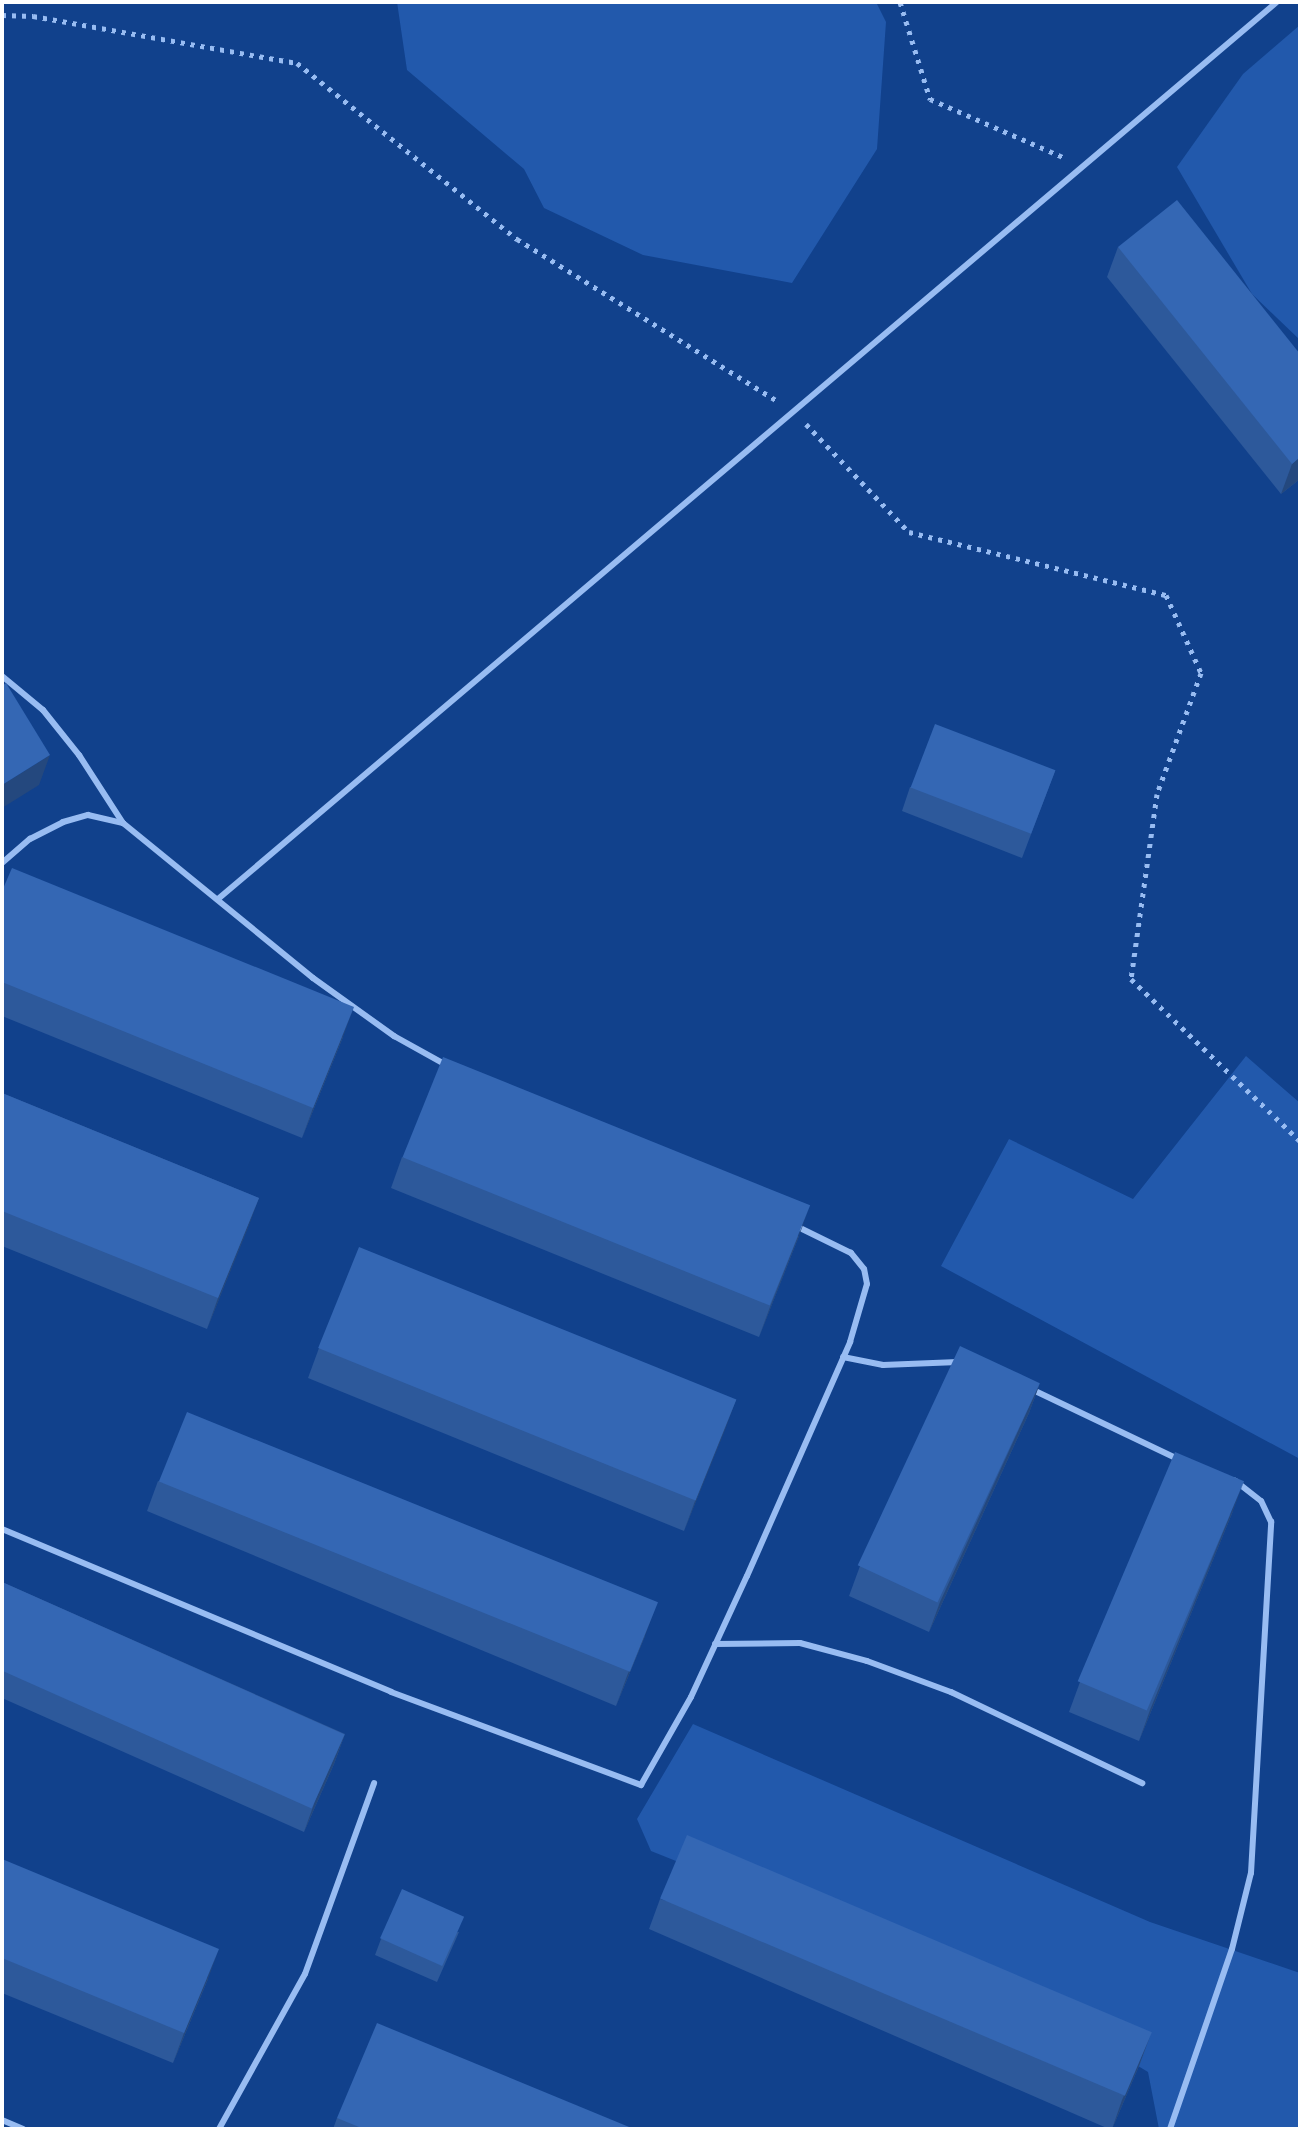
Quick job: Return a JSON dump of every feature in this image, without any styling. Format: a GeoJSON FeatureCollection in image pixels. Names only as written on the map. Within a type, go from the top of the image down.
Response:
{"type":"FeatureCollection","features":[{"type":"Feature","properties":{"kind":"lane"},"geometry":{"type":"LineString","coordinates":[[218,899],[1277,2]]}},
{"type":"Feature","properties":{"kind":"lane"},"geometry":{"type":"LineString","coordinates":[[2,676],[43,710],[79,755],[123,823],[313,978],[394,1036],[453,1069]]}},
{"type":"Feature","properties":{"kind":"lane"},"geometry":{"type":"LineString","coordinates":[[2,863],[30,839],[63,822],[88,815],[123,823]]}},
{"type":"Feature","properties":{"kind":"lane"},"geometry":{"type":"LineString","coordinates":[[2,1529],[391,1692],[641,1785],[691,1697],[715,1644],[843,1357],[867,1284],[864,1269],[851,1253],[783,1221]]}},
{"type":"Feature","properties":{"kind":"lane"},"geometry":{"type":"LineString","coordinates":[[843,1357],[883,1365],[946,1361],[972,1364]]}},
{"type":"Feature","properties":{"kind":"lane"},"geometry":{"type":"LineString","coordinates":[[1025,1386],[1143,1445],[1185,1462]]}},
{"type":"Feature","properties":{"kind":"lane"},"geometry":{"type":"LineString","coordinates":[[1170,2129],[1232,1949],[1252,1859],[1271,1522],[1261,1501],[1242,1484],[1228,1479]]}},
{"type":"Feature","properties":{"kind":"lane"},"geometry":{"type":"LineString","coordinates":[[715,1644],[800,1643],[867,1661],[951,1692],[1142,1783]]}},
{"type":"Feature","properties":{"kind":"lane"},"geometry":{"type":"LineString","coordinates":[[219,2129],[305,1974],[374,1783]]}},
{"type":"Feature","properties":{"kind":"lane"},"geometry":{"type":"LineString","coordinates":[[2,2120],[23,2129]]}},
{"type":"Feature","properties":{"kind":"path"},"geometry":{"type":"LineString","coordinates":[[900,2],[930,99],[1083,165]]}},
{"type":"Feature","properties":{"kind":"path"},"geometry":{"type":"LineString","coordinates":[[2,15],[33,16],[297,63],[517,239],[794,412],[909,532],[1166,595],[1201,673],[1157,794],[1131,979],[1300,1141]]}},
{"type":"Feature","properties":{"kind":"shaded area"},"geometry":{"type":"Polygon","coordinates":[[[397,2],[876,2],[886,22],[877,149],[792,283],[643,255],[544,208],[524,169],[407,70],[397,2]]]}},
{"type":"Feature","properties":{"kind":"shaded area"},"geometry":{"type":"Polygon","coordinates":[[[1300,25],[1300,340],[1252,294],[1177,167],[1243,74],[1300,25]]]}},
{"type":"Feature","properties":{"kind":"shaded area"},"geometry":{"type":"Polygon","coordinates":[[[1246,1056],[1300,1103],[1300,1459],[941,1266],[1009,1139],[1133,1199],[1246,1056]]]}},
{"type":"Feature","properties":{"kind":"shaded area"},"geometry":{"type":"Polygon","coordinates":[[[693,1724],[1150,1922],[1300,1973],[1300,2129],[1159,2129],[1148,2072],[1041,2007],[651,1851],[637,1819],[693,1724]]]}},
{"type":"Feature","properties":{"kind":"building"},"geometry":{"type":"Polygon","coordinates":[[[1177,200],[1300,354],[1300,457],[1292,464],[1118,247],[1177,200]]]}},
{"type":"Feature","properties":{"kind":"building"},"geometry":{"type":"Polygon","coordinates":[[[6,683],[50,755],[2,785],[2,686],[6,683]]]}},
{"type":"Feature","properties":{"kind":"building"},"geometry":{"type":"Polygon","coordinates":[[[935,724],[1055,770],[1031,834],[911,787],[935,724]]]}},
{"type":"Feature","properties":{"kind":"building"},"geometry":{"type":"Polygon","coordinates":[[[12,868],[354,1007],[313,1108],[2,982],[2,891],[12,868]]]}},
{"type":"Feature","properties":{"kind":"building"},"geometry":{"type":"Polygon","coordinates":[[[443,1057],[810,1205],[770,1305],[403,1157],[443,1057]]]}},
{"type":"Feature","properties":{"kind":"building"},"geometry":{"type":"Polygon","coordinates":[[[2,1093],[259,1198],[218,1298],[2,1211],[2,1093]]]}},
{"type":"Feature","properties":{"kind":"building"},"geometry":{"type":"Polygon","coordinates":[[[359,1247],[736,1399],[696,1501],[318,1348],[359,1247]]]}},
{"type":"Feature","properties":{"kind":"building"},"geometry":{"type":"Polygon","coordinates":[[[960,1346],[1040,1383],[937,1603],[858,1565],[960,1346]]]}},
{"type":"Feature","properties":{"kind":"building"},"geometry":{"type":"Polygon","coordinates":[[[187,1412],[658,1602],[630,1672],[159,1482],[187,1412]]]}},
{"type":"Feature","properties":{"kind":"building"},"geometry":{"type":"Polygon","coordinates":[[[1175,1452],[1244,1481],[1147,1711],[1078,1681],[1175,1452]]]}},
{"type":"Feature","properties":{"kind":"building"},"geometry":{"type":"Polygon","coordinates":[[[2,1582],[345,1735],[312,1809],[2,1671],[2,1582]]]}},
{"type":"Feature","properties":{"kind":"building"},"geometry":{"type":"Polygon","coordinates":[[[687,1835],[1152,2032],[1125,2096],[660,1899],[687,1835]]]}},
{"type":"Feature","properties":{"kind":"building"},"geometry":{"type":"Polygon","coordinates":[[[2,1859],[219,1949],[184,2033],[2,1958],[2,1859]]]}},
{"type":"Feature","properties":{"kind":"building"},"geometry":{"type":"Polygon","coordinates":[[[402,1889],[464,1917],[442,1966],[380,1938],[402,1889]]]}},
{"type":"Feature","properties":{"kind":"building"},"geometry":{"type":"Polygon","coordinates":[[[377,2023],[634,2129],[364,2129],[337,2118],[377,2023]]]}}]}
